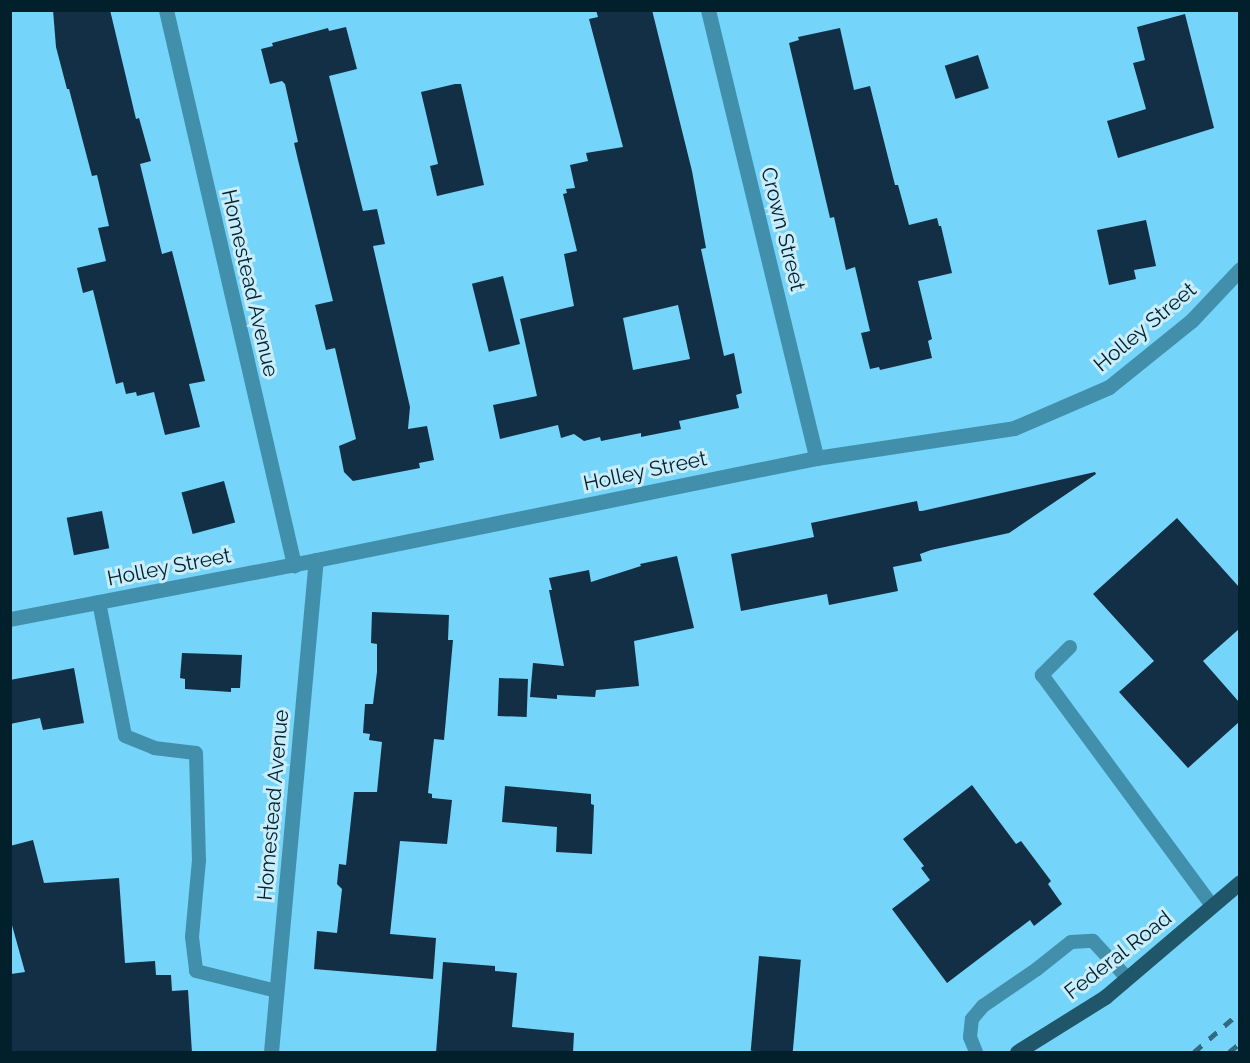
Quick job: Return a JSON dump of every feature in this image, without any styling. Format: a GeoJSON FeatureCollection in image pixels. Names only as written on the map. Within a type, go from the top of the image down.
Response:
{"type":"FeatureCollection","features":[{"type":"Feature","properties":{"kind":"main road","name":"Federal Road"},"geometry":{"type":"LineString","coordinates":[[1017,1053],[1105,997],[1239,882]]}},
{"type":"Feature","properties":{"kind":"street","name":"Homestead Avenue"},"geometry":{"type":"LineString","coordinates":[[166,10],[294,565]]}},
{"type":"Feature","properties":{"kind":"street","name":"Crown Street"},"geometry":{"type":"LineString","coordinates":[[708,10],[816,458]]}},
{"type":"Feature","properties":{"kind":"street","name":"Holley Street"},"geometry":{"type":"LineString","coordinates":[[10,619],[294,565],[816,458],[1014,428],[1109,387],[1192,320],[1239,269]]}},
{"type":"Feature","properties":{"kind":"street","name":"Homestead Avenue"},"geometry":{"type":"LineString","coordinates":[[271,1053],[316,560]]}},
{"type":"Feature","properties":{"kind":"lane"},"geometry":{"type":"LineString","coordinates":[[99,602],[125,736],[154,748],[196,753],[199,860],[192,937],[196,971],[277,992]]}},
{"type":"Feature","properties":{"kind":"lane"},"geometry":{"type":"LineString","coordinates":[[1070,647],[1042,675],[1212,906]]}},
{"type":"Feature","properties":{"kind":"lane"},"geometry":{"type":"LineString","coordinates":[[976,1053],[970,1037],[972,1019],[984,1006],[1038,969],[1071,942],[1093,941],[1127,978]]}},
{"type":"Feature","properties":{"kind":"building"},"geometry":{"type":"Polygon","coordinates":[[[53,10],[110,10],[136,119],[139,118],[151,161],[140,164],[162,254],[172,251],[205,381],[189,384],[200,427],[165,435],[154,392],[137,396],[136,392],[126,394],[123,382],[116,384],[93,290],[83,293],[77,268],[106,261],[98,228],[109,226],[97,175],[92,176],[56,47],[53,10]]]}},
{"type":"Feature","properties":{"kind":"building"},"geometry":{"type":"Polygon","coordinates":[[[596,10],[652,10],[692,171],[706,248],[701,249],[724,356],[734,353],[742,393],[736,395],[739,408],[679,421],[681,429],[641,437],[641,433],[601,441],[600,437],[584,441],[574,434],[561,438],[558,425],[500,439],[493,405],[537,396],[520,319],[574,306],[564,254],[577,251],[563,194],[567,193],[566,189],[575,188],[570,165],[588,161],[586,153],[623,147],[589,19],[598,17],[596,10]],[[678,305],[623,318],[633,370],[690,359],[678,305]]]}},
{"type":"Feature","properties":{"kind":"building"},"geometry":{"type":"Polygon","coordinates":[[[1185,14],[1214,128],[1118,158],[1107,121],[1146,109],[1133,63],[1145,60],[1137,27],[1185,14]]]}},
{"type":"Feature","properties":{"kind":"building"},"geometry":{"type":"Polygon","coordinates":[[[346,27],[357,69],[329,76],[363,211],[377,209],[385,244],[373,246],[410,407],[408,429],[427,426],[434,460],[419,463],[420,468],[353,481],[344,472],[339,446],[356,439],[335,348],[326,350],[315,305],[333,301],[294,143],[298,142],[285,84],[282,81],[270,84],[261,49],[273,46],[272,43],[328,28],[329,31],[346,27]]]}},
{"type":"Feature","properties":{"kind":"building"},"geometry":{"type":"Polygon","coordinates":[[[840,28],[854,90],[870,86],[895,185],[898,185],[909,225],[937,218],[952,273],[918,281],[932,339],[928,341],[932,358],[880,370],[879,367],[870,369],[861,333],[870,331],[855,267],[846,270],[834,217],[830,218],[789,43],[799,40],[798,37],[840,28]]]}},
{"type":"Feature","properties":{"kind":"building"},"geometry":{"type":"Polygon","coordinates":[[[978,55],[989,88],[956,99],[945,66],[978,55]]]}},
{"type":"Feature","properties":{"kind":"building"},"geometry":{"type":"Polygon","coordinates":[[[461,84],[484,185],[437,196],[430,166],[438,164],[421,92],[461,84]]]}},
{"type":"Feature","properties":{"kind":"building"},"geometry":{"type":"Polygon","coordinates":[[[1146,220],[1156,266],[1134,270],[1136,279],[1109,285],[1097,230],[1146,220]]]}},
{"type":"Feature","properties":{"kind":"building"},"geometry":{"type":"Polygon","coordinates":[[[503,276],[520,344],[489,352],[472,284],[503,276]]]}},
{"type":"Feature","properties":{"kind":"building"},"geometry":{"type":"Polygon","coordinates":[[[1095,472],[1096,474],[1009,533],[931,550],[920,554],[922,561],[893,567],[898,591],[829,605],[827,594],[741,611],[731,554],[814,537],[811,523],[917,501],[919,511],[922,511],[1095,472]]]}},
{"type":"Feature","properties":{"kind":"building"},"geometry":{"type":"Polygon","coordinates":[[[224,481],[235,523],[193,534],[181,492],[224,481]]]}},
{"type":"Feature","properties":{"kind":"building"},"geometry":{"type":"Polygon","coordinates":[[[102,511],[109,548],[74,555],[67,518],[102,511]]]}},
{"type":"Feature","properties":{"kind":"building"},"geometry":{"type":"Polygon","coordinates":[[[1177,518],[1239,587],[1239,629],[1203,661],[1239,702],[1239,722],[1188,768],[1119,692],[1154,661],[1093,594],[1177,518]]]}},
{"type":"Feature","properties":{"kind":"building"},"geometry":{"type":"Polygon","coordinates":[[[677,556],[694,628],[634,641],[639,686],[596,690],[595,697],[557,695],[557,699],[530,697],[533,663],[564,666],[549,590],[552,590],[549,578],[589,570],[591,582],[641,566],[640,564],[677,556]]]}},
{"type":"Feature","properties":{"kind":"building"},"geometry":{"type":"Polygon","coordinates":[[[372,612],[449,615],[448,640],[453,640],[444,740],[434,739],[428,793],[432,794],[432,798],[452,800],[447,844],[400,841],[390,934],[436,938],[433,979],[314,969],[317,931],[337,933],[342,889],[337,884],[339,864],[346,865],[354,792],[377,792],[382,742],[369,740],[370,734],[363,733],[365,704],[373,704],[377,672],[377,644],[371,643],[372,612]]]}},
{"type":"Feature","properties":{"kind":"building"},"geometry":{"type":"Polygon","coordinates":[[[182,653],[242,655],[240,688],[231,688],[231,692],[185,689],[185,679],[180,678],[182,653]]]}},
{"type":"Feature","properties":{"kind":"building"},"geometry":{"type":"Polygon","coordinates":[[[74,668],[84,723],[43,730],[40,718],[10,724],[10,680],[74,668]]]}},
{"type":"Feature","properties":{"kind":"building"},"geometry":{"type":"Polygon","coordinates":[[[499,678],[528,679],[527,717],[498,716],[499,678]]]}},
{"type":"Feature","properties":{"kind":"building"},"geometry":{"type":"Polygon","coordinates":[[[972,785],[1016,844],[1021,841],[1051,881],[1048,884],[1062,904],[1034,926],[1030,920],[947,983],[892,909],[930,880],[921,868],[924,866],[903,839],[972,785]]]}},
{"type":"Feature","properties":{"kind":"building"},"geometry":{"type":"Polygon","coordinates":[[[505,786],[591,794],[591,804],[594,805],[592,854],[556,852],[557,827],[502,822],[505,786]]]}},
{"type":"Feature","properties":{"kind":"building"},"geometry":{"type":"Polygon","coordinates":[[[33,840],[44,883],[119,878],[125,963],[155,961],[156,975],[171,975],[172,991],[188,990],[192,1053],[10,1053],[11,974],[25,972],[10,918],[10,846],[33,840]]]}},
{"type":"Feature","properties":{"kind":"building"},"geometry":{"type":"Polygon","coordinates":[[[759,956],[801,960],[793,1052],[751,1051],[759,956]]]}},
{"type":"Feature","properties":{"kind":"building"},"geometry":{"type":"Polygon","coordinates":[[[443,962],[495,966],[495,971],[517,973],[512,1027],[574,1033],[573,1053],[436,1053],[443,962]]]}},
{"type":"Feature","properties":{"kind":"railway"},"geometry":{"type":"LineString","coordinates":[[1194,1052],[1240,1012]]}},
{"type":"Feature","properties":{"kind":"railway"},"geometry":{"type":"LineString","coordinates":[[1229,1052],[1240,1043]]}}]}
